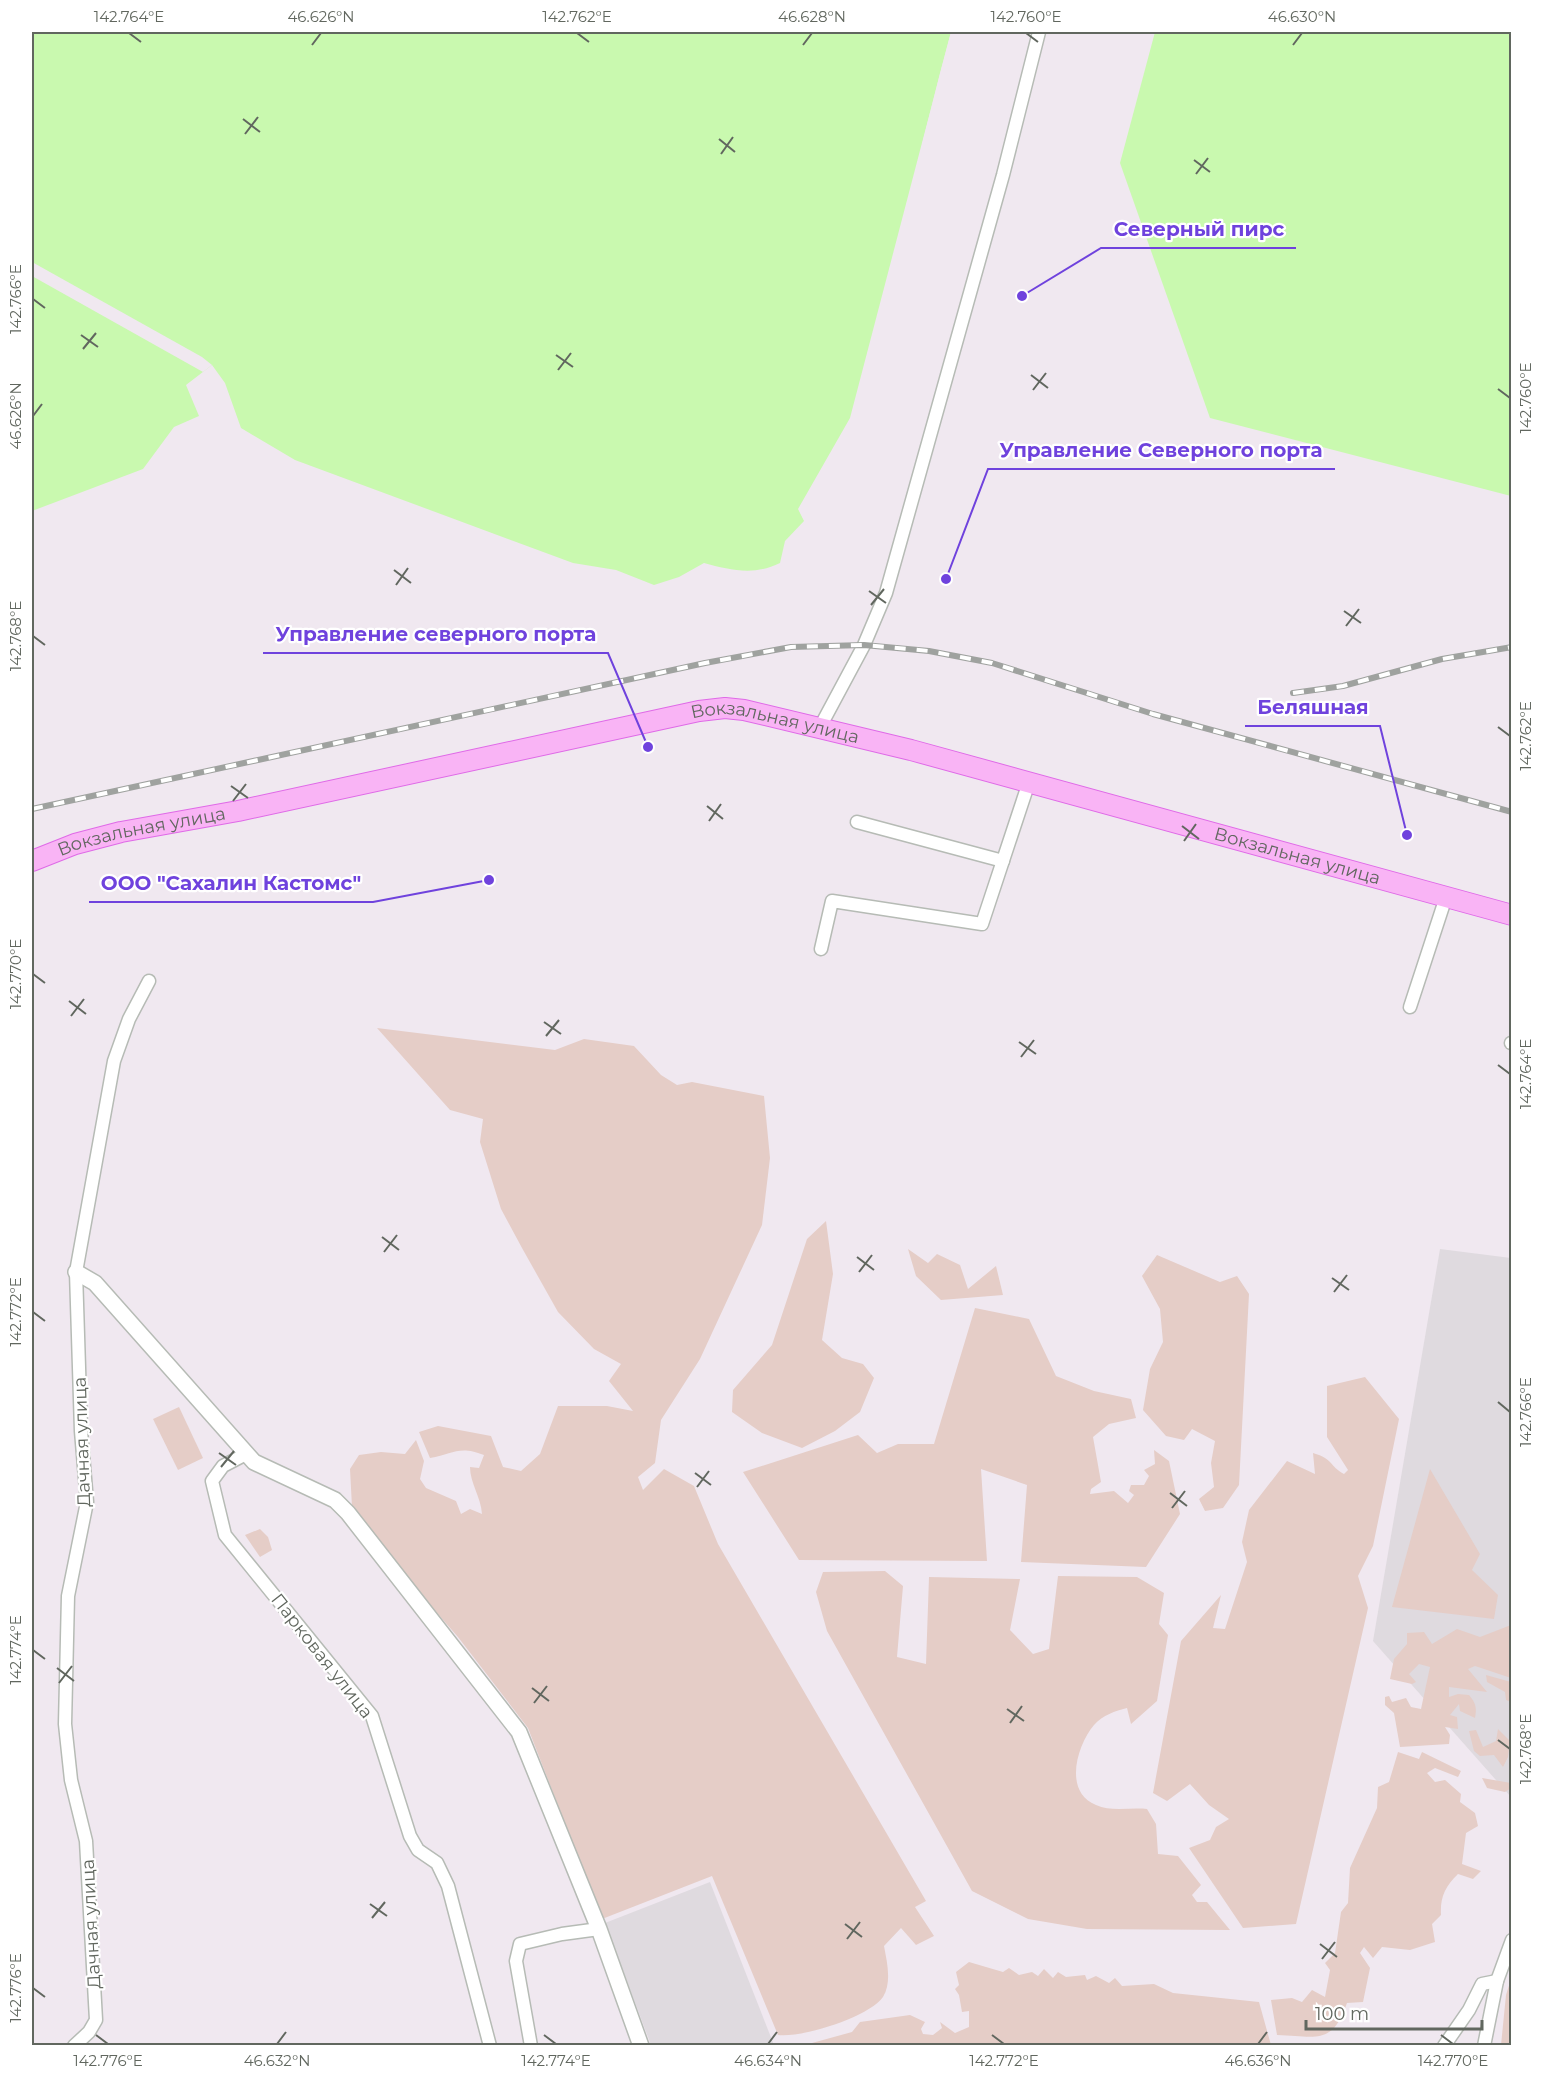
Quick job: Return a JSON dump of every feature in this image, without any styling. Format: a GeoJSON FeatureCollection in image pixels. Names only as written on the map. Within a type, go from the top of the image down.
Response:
{"type":"FeatureCollection","features":[{"type":"Feature","properties":{"kind":"main road","name":"Вокзальная улица"},"geometry":{"type":"LineString","coordinates":[[32,861],[75,844],[121,832],[238,811],[699,711],[725,708],[744,710],[911,750],[1512,915]]}},
{"type":"Feature","properties":{"kind":"street"},"geometry":{"type":"LineString","coordinates":[[819,729],[864,645],[886,594],[1003,175],[1039,32]]}},
{"type":"Feature","properties":{"kind":"street"},"geometry":{"type":"LineString","coordinates":[[821,949],[832,901],[982,924],[1029,782]]}},
{"type":"Feature","properties":{"kind":"street"},"geometry":{"type":"LineString","coordinates":[[857,822],[1003,861]]}},
{"type":"Feature","properties":{"kind":"street"},"geometry":{"type":"LineString","coordinates":[[1410,1006],[1446,897]]}},
{"type":"Feature","properties":{"kind":"street","name":"Дачная улица"},"geometry":{"type":"LineString","coordinates":[[74,2046],[89,2032],[96,2019],[86,1841],[71,1780],[65,1724],[68,1596],[87,1502],[81,1431],[76,1272],[114,1061],[129,1019],[149,981]]}},
{"type":"Feature","properties":{"kind":"street"},"geometry":{"type":"LineString","coordinates":[[76,1272],[86,1276],[100,1289],[254,1462],[335,1500],[483,1683],[523,1741],[599,1929],[641,2046]]}},
{"type":"Feature","properties":{"kind":"street","name":"Парковая улица"},"geometry":{"type":"LineString","coordinates":[[246,1454],[223,1466],[212,1481],[225,1535],[372,1716],[410,1836],[418,1850],[437,1863],[448,1886],[490,2046]]}},
{"type":"Feature","properties":{"kind":"street"},"geometry":{"type":"LineString","coordinates":[[531,2046],[516,1961],[520,1944],[562,1934],[599,1929]]}},
{"type":"Feature","properties":{"kind":"street"},"geometry":{"type":"LineString","coordinates":[[1484,2046],[1497,1981],[1512,1940]]}},
{"type":"Feature","properties":{"kind":"street"},"geometry":{"type":"LineString","coordinates":[[1444,2046],[1469,2010],[1482,1984],[1497,1981]]}},
{"type":"Feature","properties":{"kind":"shaded area"},"geometry":{"type":"Polygon","coordinates":[[[32,32],[951,32],[850,418],[798,509],[804,521],[785,541],[780,563],[751,571],[733,570],[704,563],[679,577],[654,585],[616,570],[573,563],[295,460],[241,428],[225,383],[212,365],[186,385],[199,416],[174,427],[143,469],[32,511],[32,32]]]}},
{"type":"Feature","properties":{"kind":"shaded area"},"geometry":{"type":"Polygon","coordinates":[[[1155,32],[1511,32],[1511,496],[1210,418],[1120,163],[1155,32]]]}},
{"type":"Feature","properties":{"kind":"shaded area"},"geometry":{"type":"Polygon","coordinates":[[[377,1028],[555,1050],[584,1039],[634,1046],[661,1075],[677,1085],[692,1082],[764,1096],[770,1158],[762,1225],[700,1359],[661,1420],[655,1463],[638,1477],[643,1490],[664,1469],[694,1486],[718,1544],[926,1901],[915,1907],[934,1936],[916,1945],[901,1928],[884,1946],[888,1972],[883,1997],[864,2012],[850,2019],[818,2030],[778,2035],[712,1876],[602,1919],[528,1728],[458,1637],[402,1573],[352,1507],[350,1469],[359,1455],[381,1452],[405,1454],[416,1440],[424,1461],[420,1479],[426,1488],[456,1501],[461,1514],[470,1509],[482,1514],[470,1467],[479,1468],[484,1455],[462,1450],[430,1458],[419,1432],[438,1426],[491,1436],[503,1467],[521,1471],[540,1454],[558,1406],[607,1406],[633,1411],[609,1381],[621,1364],[594,1349],[558,1312],[501,1209],[480,1142],[483,1119],[450,1110],[377,1028]]]}},
{"type":"Feature","properties":{"kind":"shaded area"},"geometry":{"type":"Polygon","coordinates":[[[826,1221],[833,1274],[822,1340],[842,1358],[863,1364],[874,1378],[860,1412],[835,1431],[802,1448],[762,1433],[732,1412],[733,1390],[772,1345],[807,1239],[826,1221]]]}},
{"type":"Feature","properties":{"kind":"shaded area"},"geometry":{"type":"Polygon","coordinates":[[[908,1249],[928,1263],[937,1254],[960,1265],[968,1289],[996,1266],[1003,1295],[941,1300],[916,1276],[908,1249]]]}},
{"type":"Feature","properties":{"kind":"shaded area"},"geometry":{"type":"Polygon","coordinates":[[[1440,1249],[1511,1258],[1511,1797],[1373,1641],[1440,1249]]]}},
{"type":"Feature","properties":{"kind":"shaded area"},"geometry":{"type":"Polygon","coordinates":[[[1157,1255],[1220,1282],[1237,1276],[1249,1294],[1239,1485],[1223,1508],[1205,1511],[1199,1499],[1214,1487],[1211,1463],[1215,1441],[1192,1429],[1184,1440],[1166,1436],[1143,1410],[1150,1369],[1163,1342],[1160,1309],[1142,1276],[1157,1255]]]}},
{"type":"Feature","properties":{"kind":"shaded area"},"geometry":{"type":"Polygon","coordinates":[[[975,1308],[1029,1319],[1056,1376],[1094,1391],[1131,1399],[1136,1418],[1109,1424],[1093,1437],[1101,1482],[1091,1489],[1090,1494],[1114,1491],[1128,1503],[1134,1495],[1129,1491],[1131,1485],[1144,1485],[1149,1476],[1144,1470],[1155,1464],[1154,1450],[1169,1461],[1180,1514],[1146,1567],[1021,1562],[1027,1485],[981,1469],[987,1561],[799,1560],[743,1472],[858,1435],[877,1453],[898,1444],[934,1444],[975,1308]]]}},
{"type":"Feature","properties":{"kind":"shaded area"},"geometry":{"type":"Polygon","coordinates":[[[1365,1377],[1399,1419],[1373,1546],[1358,1576],[1368,1608],[1296,1924],[1243,1928],[1189,1848],[1210,1840],[1216,1827],[1229,1819],[1209,1805],[1190,1784],[1167,1801],[1153,1793],[1181,1641],[1221,1595],[1213,1628],[1225,1629],[1247,1562],[1242,1542],[1249,1510],[1287,1461],[1315,1474],[1313,1453],[1328,1460],[1344,1474],[1348,1470],[1327,1437],[1327,1386],[1365,1377]]]}},
{"type":"Feature","properties":{"kind":"shaded area"},"geometry":{"type":"Polygon","coordinates":[[[179,1407],[203,1458],[178,1470],[153,1419],[179,1407]]]}},
{"type":"Feature","properties":{"kind":"shaded area"},"geometry":{"type":"Polygon","coordinates":[[[1430,1469],[1480,1554],[1472,1570],[1498,1595],[1494,1619],[1392,1607],[1430,1469]]]}},
{"type":"Feature","properties":{"kind":"shaded area"},"geometry":{"type":"Polygon","coordinates":[[[260,1529],[268,1537],[272,1550],[260,1557],[245,1535],[260,1529]]]}},
{"type":"Feature","properties":{"kind":"shaded area"},"geometry":{"type":"Polygon","coordinates":[[[885,1571],[903,1586],[897,1657],[926,1664],[929,1577],[1020,1579],[1010,1630],[1033,1654],[1049,1649],[1058,1576],[1137,1577],[1164,1593],[1159,1624],[1168,1635],[1157,1701],[1131,1724],[1127,1708],[1109,1714],[1094,1725],[1082,1744],[1078,1756],[1076,1779],[1079,1790],[1086,1799],[1096,1805],[1115,1809],[1147,1809],[1156,1824],[1158,1854],[1178,1856],[1201,1885],[1192,1895],[1197,1902],[1207,1902],[1230,1930],[1087,1929],[1028,1919],[972,1891],[827,1631],[816,1592],[823,1572],[885,1571]]]}},
{"type":"Feature","properties":{"kind":"shaded area"},"geometry":{"type":"Polygon","coordinates":[[[1511,1625],[1511,1678],[1475,1666],[1468,1669],[1487,1692],[1449,1687],[1449,1697],[1458,1694],[1469,1695],[1475,1706],[1475,1718],[1460,1711],[1459,1704],[1450,1715],[1457,1717],[1458,1729],[1445,1727],[1450,1735],[1449,1744],[1400,1747],[1394,1713],[1385,1705],[1385,1697],[1389,1696],[1392,1702],[1406,1698],[1411,1707],[1421,1709],[1430,1667],[1419,1664],[1409,1674],[1416,1682],[1412,1684],[1390,1679],[1394,1659],[1407,1644],[1407,1633],[1424,1632],[1432,1644],[1457,1629],[1480,1637],[1511,1625]]]}},
{"type":"Feature","properties":{"kind":"shaded area"},"geometry":{"type":"Polygon","coordinates":[[[1486,1675],[1511,1682],[1511,1702],[1506,1700],[1505,1692],[1487,1682],[1486,1675]]]}},
{"type":"Feature","properties":{"kind":"shaded area"},"geometry":{"type":"Polygon","coordinates":[[[1498,1729],[1510,1741],[1508,1757],[1503,1767],[1494,1755],[1480,1756],[1474,1751],[1469,1731],[1476,1730],[1483,1747],[1496,1741],[1498,1729]]]}},
{"type":"Feature","properties":{"kind":"shaded area"},"geometry":{"type":"Polygon","coordinates":[[[1398,1752],[1419,1759],[1422,1752],[1461,1771],[1458,1777],[1435,1768],[1427,1773],[1435,1782],[1445,1780],[1461,1794],[1460,1802],[1475,1813],[1478,1826],[1466,1833],[1462,1864],[1481,1871],[1473,1879],[1458,1874],[1450,1883],[1441,1903],[1441,1915],[1432,1924],[1435,1942],[1410,1950],[1382,1947],[1373,1958],[1364,1947],[1360,1953],[1370,1968],[1363,2002],[1347,2003],[1341,2017],[1329,2032],[1313,2037],[1277,2035],[1271,2000],[1292,1998],[1302,2002],[1312,1990],[1325,1997],[1330,1970],[1325,1963],[1335,1953],[1341,1912],[1348,1903],[1350,1868],[1377,1808],[1378,1787],[1389,1782],[1398,1752]]]}},
{"type":"Feature","properties":{"kind":"shaded area"},"geometry":{"type":"Polygon","coordinates":[[[1482,1778],[1511,1783],[1511,1788],[1505,1792],[1487,1788],[1482,1778]]]}},
{"type":"Feature","properties":{"kind":"shaded area"},"geometry":{"type":"Polygon","coordinates":[[[710,1882],[774,2045],[651,2045],[605,1923],[710,1882]]]}},
{"type":"Feature","properties":{"kind":"shaded area"},"geometry":{"type":"Polygon","coordinates":[[[969,1962],[1003,1972],[1009,1968],[1019,1975],[1032,1972],[1038,1976],[1044,1969],[1053,1978],[1058,1972],[1066,1977],[1085,1975],[1087,1980],[1096,1976],[1109,1983],[1115,1978],[1122,1986],[1154,1984],[1173,1993],[1259,2002],[1271,2045],[780,2045],[812,2043],[852,2032],[860,2022],[910,2015],[925,2022],[921,2029],[923,2034],[933,2035],[942,2028],[940,2022],[955,2033],[969,2027],[969,2011],[962,2012],[959,1995],[955,1989],[959,1985],[956,1972],[969,1962]]]}},
{"type":"Feature","properties":{"kind":"shaded area"},"geometry":{"type":"Polygon","coordinates":[[[1511,1979],[1511,2045],[1501,2045],[1506,1995],[1511,1979]]]}},
{"type":"Feature","properties":{"kind":"pier"},"geometry":{"type":"Polygon","coordinates":[[[951,32],[954,32],[853,420],[940,73],[951,32]]]}},
{"type":"Feature","properties":{"kind":"pier"},"geometry":{"type":"Polygon","coordinates":[[[1151,32],[1154,32],[1118,167],[1117,163],[1151,32]]]}},
{"type":"Feature","properties":{"kind":"pier"},"geometry":{"type":"Polygon","coordinates":[[[32,262],[202,357],[212,365],[203,372],[32,276],[32,262]]]}},
{"type":"Feature","properties":{"kind":"railway"},"geometry":{"type":"LineString","coordinates":[[32,809],[705,663],[791,647],[864,645],[929,651],[992,663],[1153,714],[1512,812]]}},
{"type":"Feature","properties":{"kind":"railway"},"geometry":{"type":"LineString","coordinates":[[1293,693],[1343,686],[1442,659],[1512,647]]}},
{"type":"Feature","properties":{"kind":"place","name":"Северный пирс"},"geometry":{"type":"Point","coordinates":[1022,296]}},
{"type":"Feature","properties":{"kind":"place","name":"Управление Северного порта"},"geometry":{"type":"Point","coordinates":[946,579]}},
{"type":"Feature","properties":{"kind":"place","name":"Управление северного порта"},"geometry":{"type":"Point","coordinates":[648,747]}},
{"type":"Feature","properties":{"kind":"place","name":"Беляшная"},"geometry":{"type":"Point","coordinates":[1407,835]}},
{"type":"Feature","properties":{"kind":"place","name":"ООО \"Сахалин Кастомс\""},"geometry":{"type":"Point","coordinates":[489,880]}}]}
